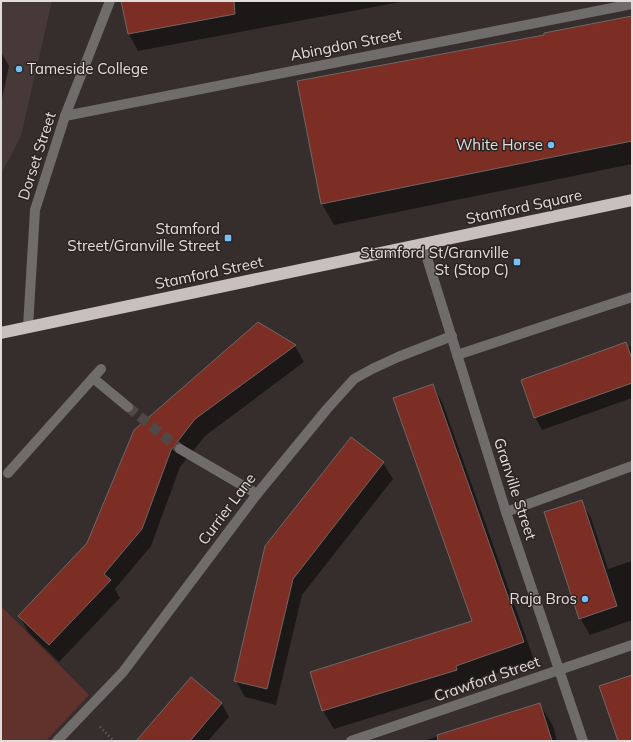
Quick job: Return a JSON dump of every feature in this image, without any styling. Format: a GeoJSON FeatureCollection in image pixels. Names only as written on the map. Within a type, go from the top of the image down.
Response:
{"type":"FeatureCollection","features":[{"type":"Feature","properties":{"kind":"highway","name":"Stamford Square"},"geometry":{"type":"LineString","coordinates":[[423,245],[632,200]]}},
{"type":"Feature","properties":{"kind":"highway","name":"Stamford Street"},"geometry":{"type":"LineString","coordinates":[[1,333],[423,245]]}},
{"type":"Feature","properties":{"kind":"street","name":"Dorset Street"},"geometry":{"type":"LineString","coordinates":[[28,327],[35,210],[65,116],[110,1]]}},
{"type":"Feature","properties":{"kind":"street","name":"Abingdon Street"},"geometry":{"type":"LineString","coordinates":[[65,116],[632,4]]}},
{"type":"Feature","properties":{"kind":"street","name":"Granville Street"},"geometry":{"type":"LineString","coordinates":[[423,245],[506,512],[558,671],[583,741]]}},
{"type":"Feature","properties":{"kind":"street"},"geometry":{"type":"LineString","coordinates":[[457,354],[632,297]]}},
{"type":"Feature","properties":{"kind":"street","name":"Currier Lane"},"geometry":{"type":"LineString","coordinates":[[58,741],[123,672],[257,494],[327,409],[354,379],[398,357],[452,336]]}},
{"type":"Feature","properties":{"kind":"street"},"geometry":{"type":"LineString","coordinates":[[8,473],[101,369]]}},
{"type":"Feature","properties":{"kind":"street"},"geometry":{"type":"LineString","coordinates":[[93,378],[128,407]]}},
{"type":"Feature","properties":{"kind":"street"},"geometry":{"type":"LineString","coordinates":[[180,449],[257,494]]}},
{"type":"Feature","properties":{"kind":"street"},"geometry":{"type":"LineString","coordinates":[[506,512],[632,466]]}},
{"type":"Feature","properties":{"kind":"street","name":"Crawford Street"},"geometry":{"type":"LineString","coordinates":[[351,741],[632,645]]}},
{"type":"Feature","properties":{"kind":"shaded area","name":"Tameside College"},"geometry":{"type":"Polygon","coordinates":[[[1,1],[52,1],[21,136],[1,174],[1,1]]]}},
{"type":"Feature","properties":{"kind":"shaded area"},"geometry":{"type":"Polygon","coordinates":[[[1,606],[89,695],[46,741],[1,741],[1,606]]]}},
{"type":"Feature","properties":{"kind":"building"},"geometry":{"type":"Polygon","coordinates":[[[121,1],[234,1],[235,14],[128,34],[121,1]]]}},
{"type":"Feature","properties":{"kind":"building"},"geometry":{"type":"Polygon","coordinates":[[[632,16],[632,141],[321,204],[297,81],[544,35],[544,33],[632,16]]]}},
{"type":"Feature","properties":{"kind":"building"},"geometry":{"type":"Polygon","coordinates":[[[258,322],[296,345],[195,419],[171,450],[142,529],[104,574],[111,580],[49,645],[18,616],[87,543],[134,430],[258,322]]]}},
{"type":"Feature","properties":{"kind":"building"},"geometry":{"type":"Polygon","coordinates":[[[626,342],[632,359],[632,383],[534,418],[521,380],[626,342]]]}},
{"type":"Feature","properties":{"kind":"building"},"geometry":{"type":"Polygon","coordinates":[[[433,384],[524,642],[456,666],[457,670],[322,711],[310,672],[472,621],[393,398],[433,384]]]}},
{"type":"Feature","properties":{"kind":"building"},"geometry":{"type":"Polygon","coordinates":[[[351,437],[384,462],[293,579],[267,689],[234,681],[265,546],[351,437]]]}},
{"type":"Feature","properties":{"kind":"building"},"geometry":{"type":"Polygon","coordinates":[[[582,500],[617,606],[579,619],[544,512],[582,500]]]}},
{"type":"Feature","properties":{"kind":"building"},"geometry":{"type":"Polygon","coordinates":[[[632,675],[632,741],[618,741],[599,686],[632,675]]]}},
{"type":"Feature","properties":{"kind":"building"},"geometry":{"type":"Polygon","coordinates":[[[191,677],[222,703],[190,741],[136,741],[191,677]]]}},
{"type":"Feature","properties":{"kind":"building"},"geometry":{"type":"Polygon","coordinates":[[[540,703],[552,741],[438,741],[437,735],[540,703]]]}},
{"type":"Feature","properties":{"kind":"tunnel"},"geometry":{"type":"LineString","coordinates":[[128,407],[180,449]]}},
{"type":"Feature","properties":{"kind":"place","name":"Tameside College"},"geometry":{"type":"Point","coordinates":[19,69]}},
{"type":"Feature","properties":{"kind":"place","name":"White Horse"},"geometry":{"type":"Point","coordinates":[551,145]}},
{"type":"Feature","properties":{"kind":"place","name":"Stamford Street/Granville Street"},"geometry":{"type":"Point","coordinates":[228,238]}},
{"type":"Feature","properties":{"kind":"place","name":"Stamford St/Granville St (Stop C)"},"geometry":{"type":"Point","coordinates":[517,262]}},
{"type":"Feature","properties":{"kind":"place","name":"Raja Bros"},"geometry":{"type":"Point","coordinates":[585,599]}}]}
